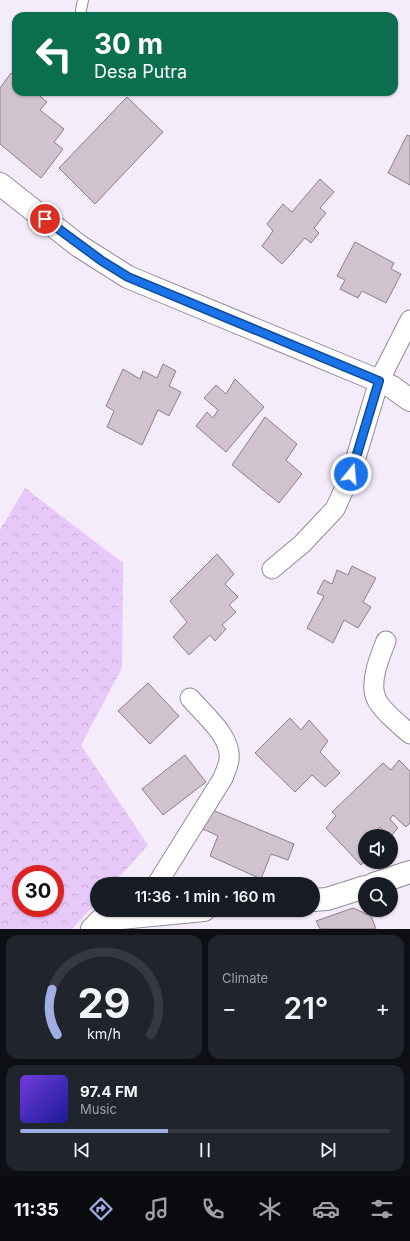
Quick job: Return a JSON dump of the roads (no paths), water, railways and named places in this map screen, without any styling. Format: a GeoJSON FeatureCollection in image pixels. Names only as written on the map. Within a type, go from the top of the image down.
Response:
{"type":"FeatureCollection","features":[{"type":"Feature","properties":{"kind":"street"},"geometry":{"type":"LineString","coordinates":[[0,184],[79,246],[128,277],[379,381],[392,387],[410,400]]}},
{"type":"Feature","properties":{"kind":"street"},"geometry":{"type":"LineString","coordinates":[[272,569],[302,544],[335,509],[351,474],[379,381],[410,320]]}},
{"type":"Feature","properties":{"kind":"street"},"geometry":{"type":"LineString","coordinates":[[386,641],[377,662],[374,690],[376,700],[410,734]]}},
{"type":"Feature","properties":{"kind":"street"},"geometry":{"type":"LineString","coordinates":[[161,877],[223,778],[229,761],[229,752],[223,736],[190,698]]}},
{"type":"Feature","properties":{"kind":"street"},"geometry":{"type":"LineString","coordinates":[[395,877],[410,872]]}},
{"type":"Feature","properties":{"kind":"street"},"geometry":{"type":"LineString","coordinates":[[320,900],[327,899],[358,889]]}},
{"type":"Feature","properties":{"kind":"street"},"geometry":{"type":"LineString","coordinates":[[92,929],[101,920],[117,917]]}}]}
